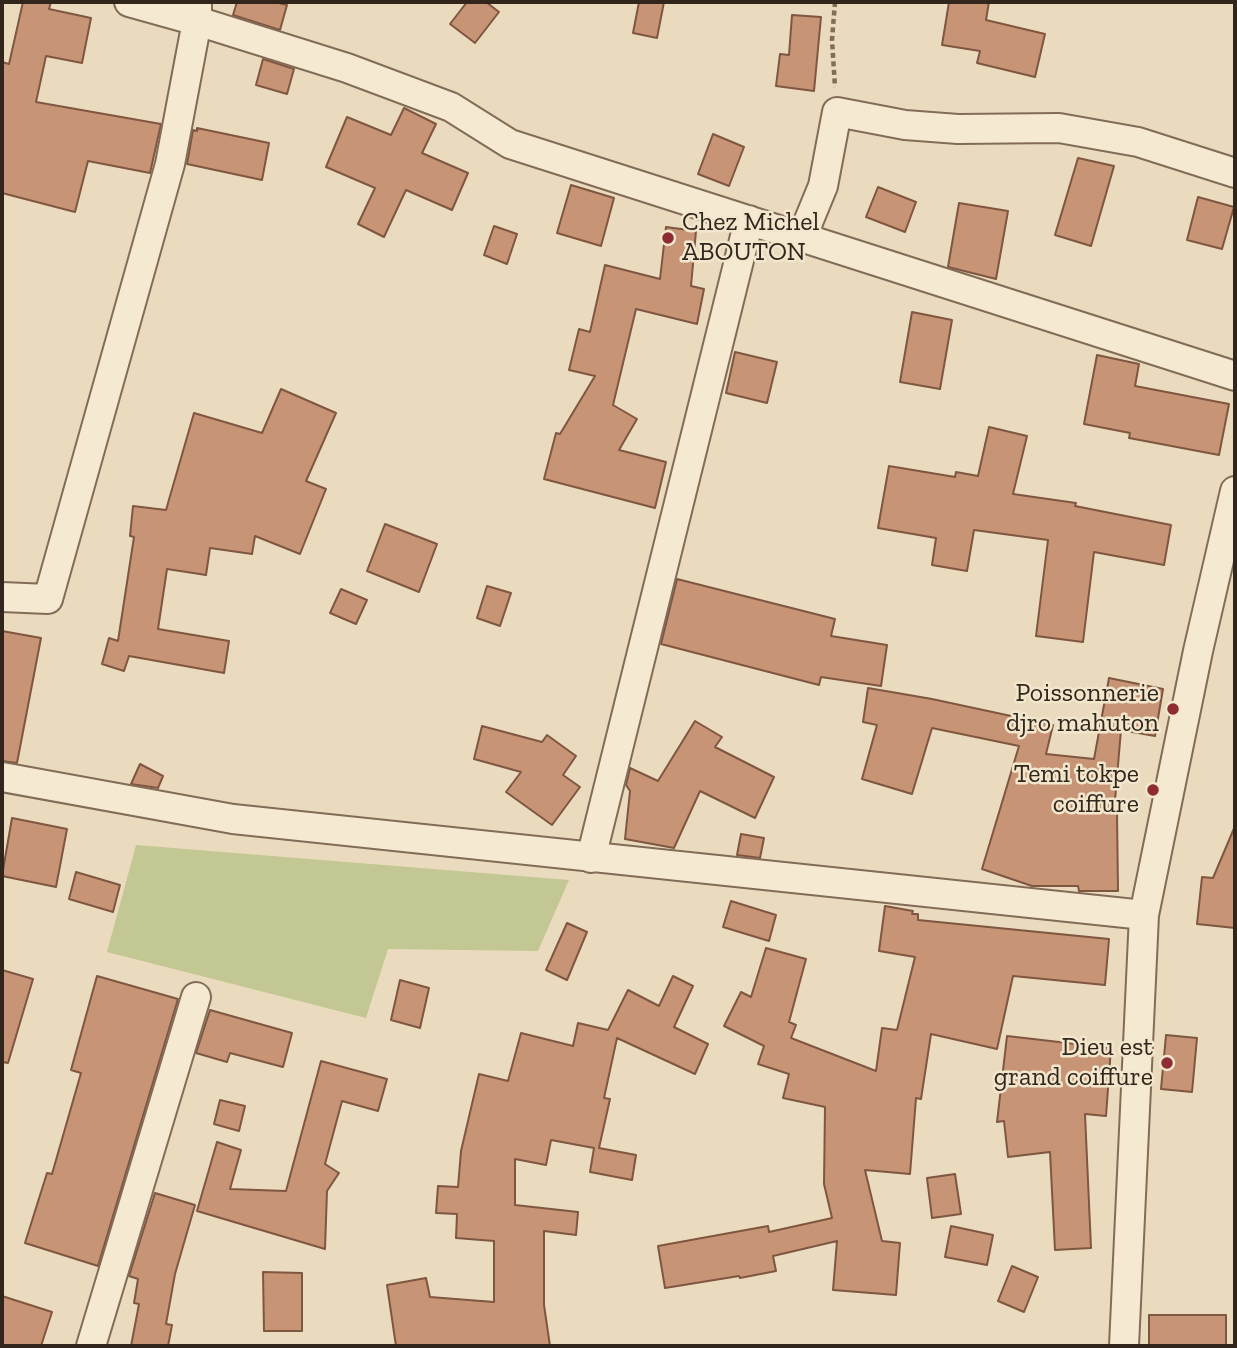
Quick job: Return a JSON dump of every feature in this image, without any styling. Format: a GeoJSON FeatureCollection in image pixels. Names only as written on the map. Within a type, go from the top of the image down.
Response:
{"type":"FeatureCollection","features":[{"type":"Feature","properties":{"kind":"street"},"geometry":{"type":"LineString","coordinates":[[128,2],[197,11],[452,107],[510,144],[1235,376]]}},
{"type":"Feature","properties":{"kind":"street"},"geometry":{"type":"LineString","coordinates":[[2,597],[48,599],[170,164],[197,11]]}},
{"type":"Feature","properties":{"kind":"street"},"geometry":{"type":"LineString","coordinates":[[802,237],[823,186],[837,112],[905,125],[958,129],[1059,128],[1138,142],[1235,173]]}},
{"type":"Feature","properties":{"kind":"street"},"geometry":{"type":"LineString","coordinates":[[592,858],[749,220]]}},
{"type":"Feature","properties":{"kind":"street"},"geometry":{"type":"LineString","coordinates":[[1124,1346],[1144,915],[1198,651],[1235,491]]}},
{"type":"Feature","properties":{"kind":"street"},"geometry":{"type":"LineString","coordinates":[[2,777],[233,819],[1144,915]]}},
{"type":"Feature","properties":{"kind":"street"},"geometry":{"type":"LineString","coordinates":[[91,1346],[196,997]]}},
{"type":"Feature","properties":{"kind":"path"},"geometry":{"type":"LineString","coordinates":[[835,2],[832,40],[837,112]]}},
{"type":"Feature","properties":{"kind":"green space"},"geometry":{"type":"Polygon","coordinates":[[[136,845],[569,880],[538,951],[388,949],[366,1018],[107,952],[136,845]]]}},
{"type":"Feature","properties":{"kind":"building"},"geometry":{"type":"Polygon","coordinates":[[[23,2],[51,2],[49,9],[91,18],[82,63],[46,56],[36,102],[161,124],[150,173],[88,161],[75,212],[2,193],[2,62],[9,64],[23,2]]]}},
{"type":"Feature","properties":{"kind":"building"},"geometry":{"type":"Polygon","coordinates":[[[237,2],[275,2],[287,5],[280,30],[233,15],[237,2]]]}},
{"type":"Feature","properties":{"kind":"building"},"geometry":{"type":"Polygon","coordinates":[[[467,2],[486,2],[499,12],[475,43],[450,24],[467,2]]]}},
{"type":"Feature","properties":{"kind":"building"},"geometry":{"type":"Polygon","coordinates":[[[639,2],[664,2],[657,38],[633,33],[639,2]]]}},
{"type":"Feature","properties":{"kind":"building"},"geometry":{"type":"Polygon","coordinates":[[[949,2],[989,2],[986,20],[1045,34],[1035,77],[977,63],[980,51],[942,45],[949,2]]]}},
{"type":"Feature","properties":{"kind":"building"},"geometry":{"type":"Polygon","coordinates":[[[792,15],[821,17],[814,91],[776,86],[780,54],[789,55],[792,15]]]}},
{"type":"Feature","properties":{"kind":"building"},"geometry":{"type":"Polygon","coordinates":[[[263,59],[294,69],[287,94],[256,85],[263,59]]]}},
{"type":"Feature","properties":{"kind":"building"},"geometry":{"type":"Polygon","coordinates":[[[404,108],[436,124],[422,153],[468,173],[452,210],[406,190],[384,237],[358,224],[375,188],[326,167],[347,117],[391,135],[404,108]]]}},
{"type":"Feature","properties":{"kind":"building"},"geometry":{"type":"Polygon","coordinates":[[[197,128],[269,143],[262,180],[187,164],[193,130],[197,131],[197,128]]]}},
{"type":"Feature","properties":{"kind":"building"},"geometry":{"type":"Polygon","coordinates":[[[713,134],[744,147],[729,186],[698,174],[713,134]]]}},
{"type":"Feature","properties":{"kind":"building"},"geometry":{"type":"Polygon","coordinates":[[[1078,158],[1114,166],[1091,246],[1055,235],[1078,158]]]}},
{"type":"Feature","properties":{"kind":"building"},"geometry":{"type":"Polygon","coordinates":[[[571,185],[614,198],[601,246],[557,233],[571,185]]]}},
{"type":"Feature","properties":{"kind":"building"},"geometry":{"type":"Polygon","coordinates":[[[878,187],[916,202],[905,232],[866,217],[878,187]]]}},
{"type":"Feature","properties":{"kind":"building"},"geometry":{"type":"Polygon","coordinates":[[[1198,197],[1234,207],[1222,249],[1187,240],[1198,197]]]}},
{"type":"Feature","properties":{"kind":"building"},"geometry":{"type":"Polygon","coordinates":[[[959,203],[1008,211],[996,279],[948,267],[959,203]]]}},
{"type":"Feature","properties":{"kind":"building"},"geometry":{"type":"Polygon","coordinates":[[[494,226],[517,234],[507,264],[484,255],[494,226]]]}},
{"type":"Feature","properties":{"kind":"building"},"geometry":{"type":"Polygon","coordinates":[[[666,227],[696,231],[691,286],[704,289],[697,324],[636,309],[613,405],[637,419],[619,450],[666,462],[655,508],[544,479],[556,433],[560,434],[595,376],[569,370],[579,329],[590,332],[605,265],[660,279],[666,227]]]}},
{"type":"Feature","properties":{"kind":"building"},"geometry":{"type":"Polygon","coordinates":[[[912,312],[952,320],[940,389],[900,382],[912,312]]]}},
{"type":"Feature","properties":{"kind":"building"},"geometry":{"type":"Polygon","coordinates":[[[735,352],[777,362],[767,403],[726,393],[735,352]]]}},
{"type":"Feature","properties":{"kind":"building"},"geometry":{"type":"Polygon","coordinates":[[[1097,355],[1139,364],[1135,386],[1229,404],[1219,455],[1129,438],[1130,433],[1084,424],[1097,355]]]}},
{"type":"Feature","properties":{"kind":"building"},"geometry":{"type":"Polygon","coordinates":[[[281,389],[336,413],[306,481],[326,489],[300,554],[255,536],[252,554],[210,548],[206,575],[167,569],[158,629],[229,641],[224,673],[129,656],[124,671],[102,664],[109,638],[118,641],[134,537],[130,536],[133,506],[166,510],[194,413],[262,433],[281,389]]]}},
{"type":"Feature","properties":{"kind":"building"},"geometry":{"type":"Polygon","coordinates":[[[989,427],[1027,436],[1013,494],[1076,503],[1075,506],[1171,525],[1164,565],[1094,552],[1083,642],[1036,636],[1048,540],[974,530],[967,571],[932,565],[936,538],[878,528],[889,466],[955,477],[956,472],[978,476],[989,427]]]}},
{"type":"Feature","properties":{"kind":"building"},"geometry":{"type":"Polygon","coordinates":[[[385,524],[437,544],[419,592],[367,571],[385,524]]]}},
{"type":"Feature","properties":{"kind":"building"},"geometry":{"type":"Polygon","coordinates":[[[677,579],[835,619],[831,636],[887,645],[881,686],[821,677],[819,685],[661,644],[677,579]]]}},
{"type":"Feature","properties":{"kind":"building"},"geometry":{"type":"Polygon","coordinates":[[[487,586],[511,593],[500,626],[477,618],[487,586]]]}},
{"type":"Feature","properties":{"kind":"building"},"geometry":{"type":"Polygon","coordinates":[[[341,589],[367,600],[356,624],[330,613],[341,589]]]}},
{"type":"Feature","properties":{"kind":"building"},"geometry":{"type":"Polygon","coordinates":[[[2,631],[41,638],[17,763],[2,761],[2,631]]]}},
{"type":"Feature","properties":{"kind":"building"},"geometry":{"type":"Polygon","coordinates":[[[1109,678],[1163,689],[1155,736],[1121,730],[1114,812],[1117,812],[1118,891],[1079,891],[1078,886],[1032,886],[982,869],[1019,746],[932,728],[912,794],[862,779],[877,725],[863,722],[868,688],[1053,725],[1046,754],[1094,759],[1109,678]]]}},
{"type":"Feature","properties":{"kind":"building"},"geometry":{"type":"Polygon","coordinates":[[[695,721],[722,737],[715,747],[774,777],[755,818],[700,791],[674,848],[625,839],[630,791],[626,785],[630,768],[658,781],[695,721]]]}},
{"type":"Feature","properties":{"kind":"building"},"geometry":{"type":"Polygon","coordinates":[[[482,726],[542,742],[547,735],[576,756],[563,775],[580,787],[552,825],[506,792],[521,772],[474,759],[482,726]]]}},
{"type":"Feature","properties":{"kind":"building"},"geometry":{"type":"Polygon","coordinates":[[[140,764],[163,776],[158,788],[131,784],[140,764]]]}},
{"type":"Feature","properties":{"kind":"building"},"geometry":{"type":"Polygon","coordinates":[[[12,818],[67,829],[56,887],[2,876],[12,818]]]}},
{"type":"Feature","properties":{"kind":"building"},"geometry":{"type":"Polygon","coordinates":[[[1235,826],[1235,928],[1197,924],[1202,877],[1213,878],[1235,826]]]}},
{"type":"Feature","properties":{"kind":"building"},"geometry":{"type":"Polygon","coordinates":[[[741,834],[764,838],[760,858],[737,855],[741,834]]]}},
{"type":"Feature","properties":{"kind":"building"},"geometry":{"type":"Polygon","coordinates":[[[76,872],[120,885],[113,912],[69,899],[76,872]]]}},
{"type":"Feature","properties":{"kind":"building"},"geometry":{"type":"Polygon","coordinates":[[[731,901],[776,915],[769,941],[723,927],[731,901]]]}},
{"type":"Feature","properties":{"kind":"building"},"geometry":{"type":"Polygon","coordinates":[[[885,906],[913,911],[912,914],[918,914],[918,920],[1109,939],[1105,985],[1013,976],[997,1049],[931,1034],[921,1099],[916,1098],[910,1174],[865,1170],[882,1241],[900,1243],[896,1295],[833,1290],[837,1241],[773,1256],[776,1271],[665,1288],[658,1246],[768,1226],[769,1232],[832,1218],[824,1184],[825,1107],[783,1098],[789,1074],[758,1064],[764,1046],[724,1026],[741,992],[751,997],[766,948],[806,959],[789,1022],[796,1025],[791,1038],[876,1071],[882,1028],[897,1030],[915,957],[879,951],[885,906]]]}},
{"type":"Feature","properties":{"kind":"building"},"geometry":{"type":"Polygon","coordinates":[[[567,923],[587,932],[567,980],[546,970],[567,923]]]}},
{"type":"Feature","properties":{"kind":"building"},"geometry":{"type":"Polygon","coordinates":[[[2,970],[33,979],[8,1063],[2,1062],[2,970]]]}},
{"type":"Feature","properties":{"kind":"building"},"geometry":{"type":"Polygon","coordinates":[[[97,976],[178,999],[98,1266],[25,1243],[47,1173],[52,1174],[81,1073],[71,1070],[97,976]]]}},
{"type":"Feature","properties":{"kind":"building"},"geometry":{"type":"Polygon","coordinates":[[[673,976],[693,986],[674,1027],[708,1044],[695,1074],[617,1038],[604,1098],[610,1099],[599,1148],[636,1155],[632,1180],[590,1172],[594,1148],[551,1140],[546,1165],[515,1159],[515,1205],[578,1212],[576,1235],[544,1231],[544,1305],[550,1346],[396,1346],[387,1285],[426,1278],[430,1297],[494,1302],[494,1241],[456,1238],[457,1214],[436,1213],[438,1186],[458,1187],[461,1151],[479,1074],[508,1081],[521,1033],[573,1046],[578,1023],[608,1030],[628,990],[659,1006],[673,976]]]}},
{"type":"Feature","properties":{"kind":"building"},"geometry":{"type":"Polygon","coordinates":[[[400,980],[429,988],[420,1028],[391,1020],[400,980]]]}},
{"type":"Feature","properties":{"kind":"building"},"geometry":{"type":"Polygon","coordinates":[[[210,1010],[292,1033],[283,1067],[230,1053],[227,1062],[196,1053],[210,1010]]]}},
{"type":"Feature","properties":{"kind":"building"},"geometry":{"type":"Polygon","coordinates":[[[1166,1035],[1197,1038],[1192,1092],[1161,1089],[1166,1035]]]}},
{"type":"Feature","properties":{"kind":"building"},"geometry":{"type":"Polygon","coordinates":[[[1007,1036],[1111,1048],[1106,1116],[1085,1114],[1091,1248],[1055,1250],[1050,1152],[1008,1157],[1004,1121],[997,1122],[1007,1036]]]}},
{"type":"Feature","properties":{"kind":"building"},"geometry":{"type":"Polygon","coordinates":[[[321,1061],[387,1079],[378,1111],[342,1101],[325,1164],[339,1173],[327,1191],[325,1249],[197,1211],[217,1142],[241,1150],[230,1189],[286,1191],[321,1061]]]}},
{"type":"Feature","properties":{"kind":"building"},"geometry":{"type":"Polygon","coordinates":[[[220,1100],[245,1106],[239,1131],[214,1124],[220,1100]]]}},
{"type":"Feature","properties":{"kind":"building"},"geometry":{"type":"Polygon","coordinates":[[[955,1174],[961,1214],[932,1218],[927,1178],[955,1174]]]}},
{"type":"Feature","properties":{"kind":"building"},"geometry":{"type":"Polygon","coordinates":[[[155,1193],[195,1205],[175,1274],[166,1324],[172,1325],[168,1346],[131,1346],[139,1304],[134,1303],[138,1279],[129,1276],[155,1193]]]}},
{"type":"Feature","properties":{"kind":"building"},"geometry":{"type":"Polygon","coordinates":[[[951,1226],[993,1235],[987,1265],[945,1257],[951,1226]]]}},
{"type":"Feature","properties":{"kind":"building"},"geometry":{"type":"Polygon","coordinates":[[[1012,1266],[1038,1277],[1024,1312],[998,1301],[1012,1266]]]}},
{"type":"Feature","properties":{"kind":"building"},"geometry":{"type":"Polygon","coordinates":[[[263,1272],[302,1273],[302,1331],[264,1331],[263,1272]]]}},
{"type":"Feature","properties":{"kind":"building"},"geometry":{"type":"Polygon","coordinates":[[[2,1296],[52,1312],[41,1346],[2,1346],[2,1296]]]}},
{"type":"Feature","properties":{"kind":"building"},"geometry":{"type":"Polygon","coordinates":[[[1149,1315],[1226,1315],[1226,1346],[1149,1346],[1149,1315]]]}},
{"type":"Feature","properties":{"kind":"place","name":"Chez Michel ABOUTON"},"geometry":{"type":"Point","coordinates":[668,238]}},
{"type":"Feature","properties":{"kind":"place","name":"Poissonnerie djro mahuton"},"geometry":{"type":"Point","coordinates":[1173,709]}},
{"type":"Feature","properties":{"kind":"place","name":"Temi tokpe coiffure"},"geometry":{"type":"Point","coordinates":[1153,790]}},
{"type":"Feature","properties":{"kind":"place","name":"Dieu est grand coiffure"},"geometry":{"type":"Point","coordinates":[1167,1063]}}]}
